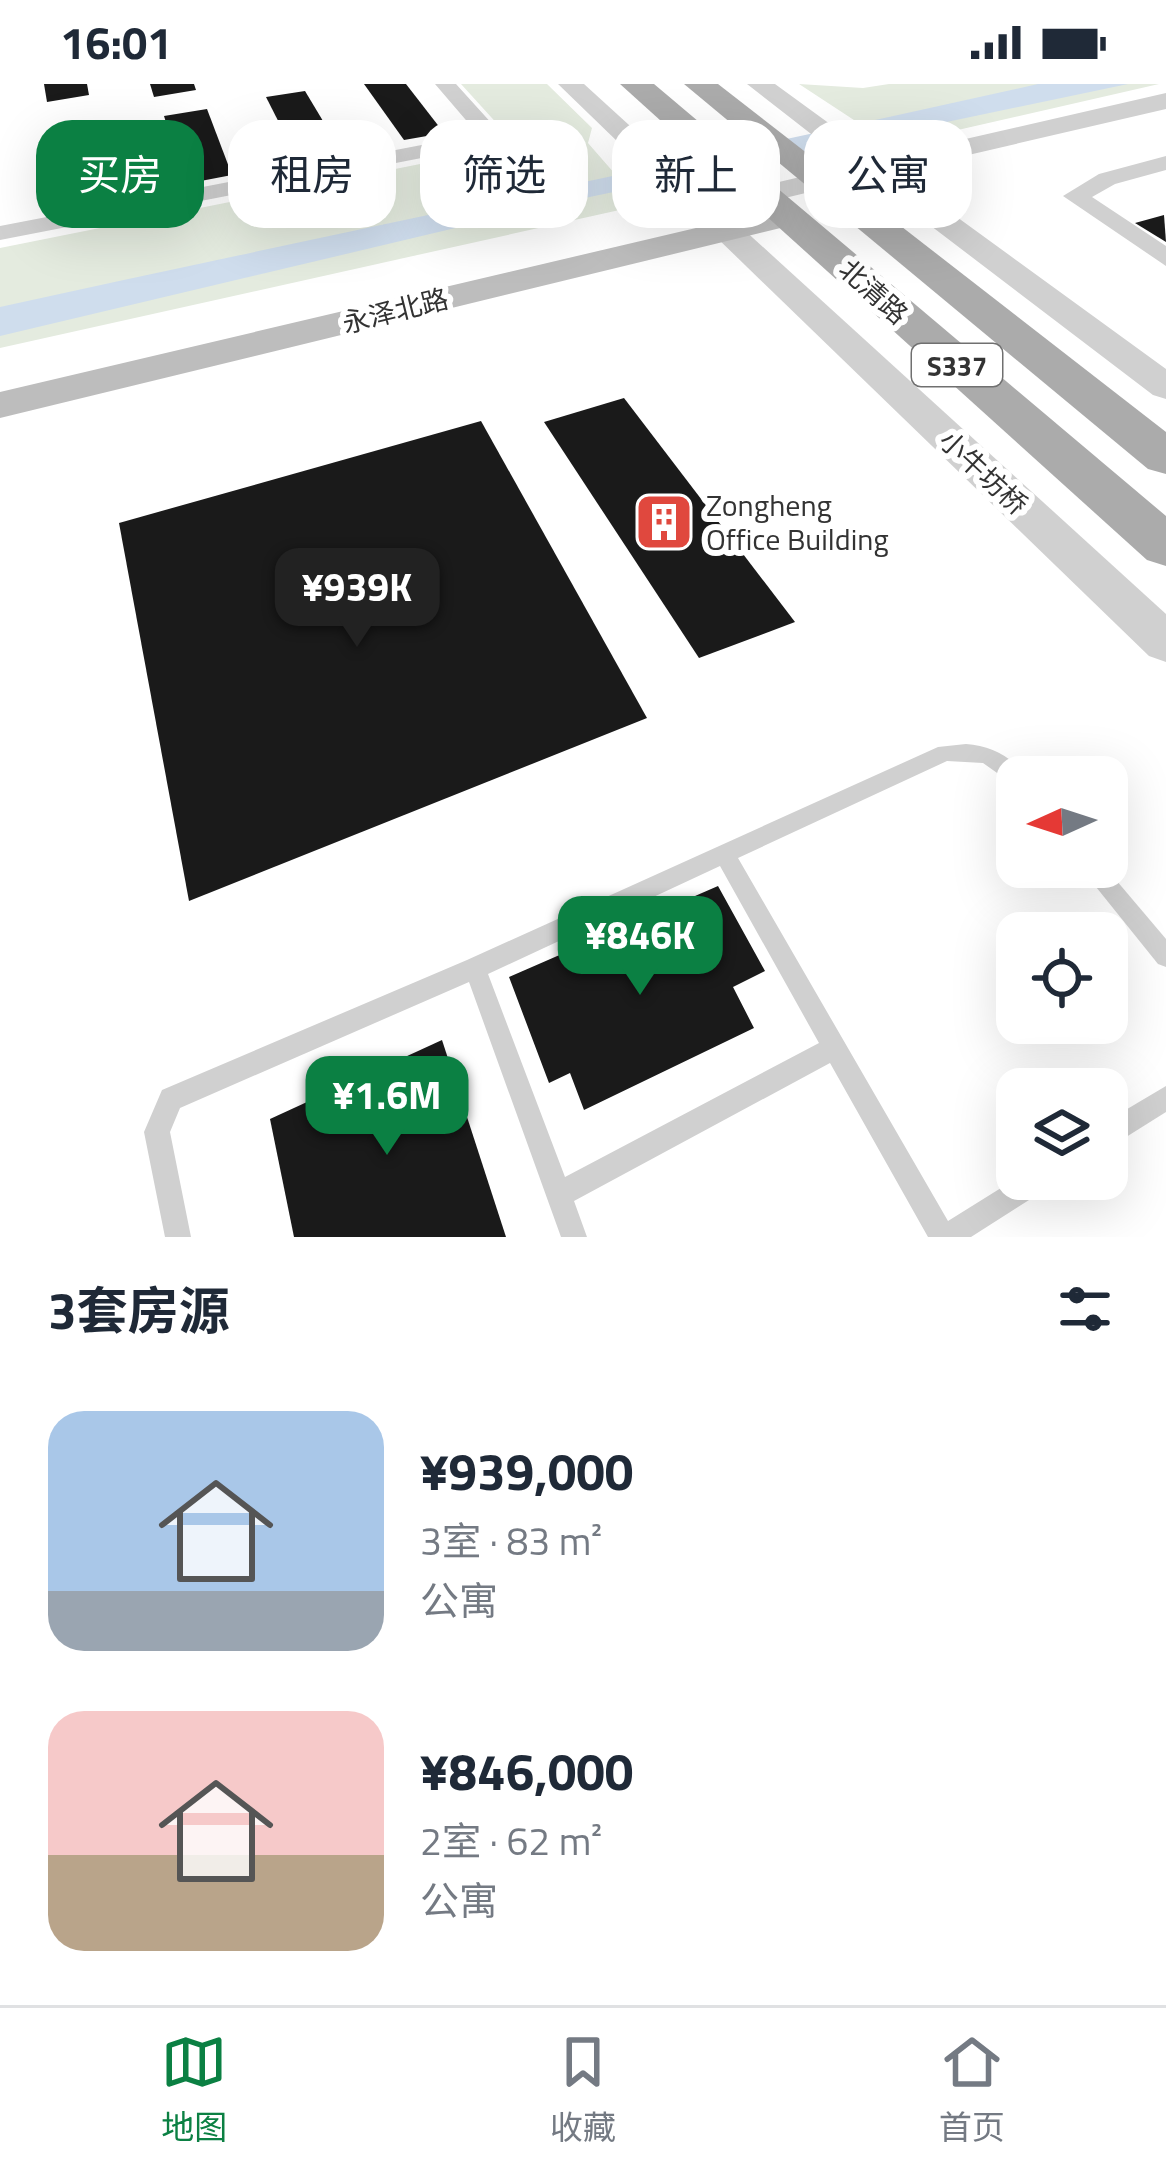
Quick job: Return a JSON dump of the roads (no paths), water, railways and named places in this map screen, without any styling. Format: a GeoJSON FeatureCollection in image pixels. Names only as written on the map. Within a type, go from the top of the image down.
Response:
{"type":"FeatureCollection","features":[{"type":"Feature","properties":{"kind":"main road","name":"北清路"},"geometry":{"type":"LineString","coordinates":[[635,84],[677,120]]}},
{"type":"Feature","properties":{"kind":"main road","name":"北清路"},"geometry":{"type":"LineString","coordinates":[[699,84],[754,127],[804,153]]}},
{"type":"Feature","properties":{"kind":"main road","name":"北清路"},"geometry":{"type":"LineString","coordinates":[[780,208],[1166,546]]}},
{"type":"Feature","properties":{"kind":"main road","name":"永泽北路"},"geometry":{"type":"LineString","coordinates":[[0,370],[634,228]]}},
{"type":"Feature","properties":{"kind":"main road","name":"永泽北路"},"geometry":{"type":"LineString","coordinates":[[0,405],[647,228]]}},
{"type":"Feature","properties":{"kind":"main road","name":"北清路"},"geometry":{"type":"LineString","coordinates":[[907,228],[1166,457]]}},
{"type":"Feature","properties":{"kind":"main road"},"geometry":{"type":"LineString","coordinates":[[1114,415],[1166,433]]}},
{"type":"Feature","properties":{"kind":"street"},"geometry":{"type":"LineString","coordinates":[[0,233],[465,143],[483,126],[445,84]]}},
{"type":"Feature","properties":{"kind":"street","name":"小牛坊桥"},"geometry":{"type":"LineString","coordinates":[[570,84],[612,124]]}},
{"type":"Feature","properties":{"kind":"street","name":"北清路"},"geometry":{"type":"LineString","coordinates":[[759,84],[805,120]]}},
{"type":"Feature","properties":{"kind":"street"},"geometry":{"type":"LineString","coordinates":[[972,148],[1166,101]]}},
{"type":"Feature","properties":{"kind":"street"},"geometry":{"type":"LineString","coordinates":[[972,157],[1166,125]]}},
{"type":"Feature","properties":{"kind":"street"},"geometry":{"type":"LineString","coordinates":[[1166,163],[1106,179],[1075,196],[1166,258]]}},
{"type":"Feature","properties":{"kind":"street","name":"小牛坊桥"},"geometry":{"type":"LineString","coordinates":[[722,228],[1166,643]]}},
{"type":"Feature","properties":{"kind":"street","name":"北清路"},"geometry":{"type":"LineString","coordinates":[[927,228],[1166,387]]}},
{"type":"Feature","properties":{"kind":"lane"},"geometry":{"type":"LineString","coordinates":[[178,1237],[157,1132],[171,1099],[475,968],[944,753],[974,751],[996,758]]}},
{"type":"Feature","properties":{"kind":"lane"},"geometry":{"type":"LineString","coordinates":[[724,854],[945,1237],[1005,1200]]}},
{"type":"Feature","properties":{"kind":"lane"},"geometry":{"type":"LineString","coordinates":[[1109,888],[1166,956]]}},
{"type":"Feature","properties":{"kind":"lane"},"geometry":{"type":"LineString","coordinates":[[475,968],[574,1237]]}},
{"type":"Feature","properties":{"kind":"lane"},"geometry":{"type":"LineString","coordinates":[[558,1195],[834,1048]]}},
{"type":"Feature","properties":{"kind":"lane"},"geometry":{"type":"LineString","coordinates":[[1128,1122],[1166,1098]]}},
{"type":"Feature","properties":{"kind":"water"},"geometry":{"type":"Polygon","coordinates":[[[1038,84],[1128,84],[956,120],[874,120],[1038,84]]]}},
{"type":"Feature","properties":{"kind":"water"},"geometry":{"type":"Polygon","coordinates":[[[804,135],[804,152],[780,157],[780,141],[804,135]]]}},
{"type":"Feature","properties":{"kind":"water"},"geometry":{"type":"Polygon","coordinates":[[[612,177],[612,192],[588,197],[588,182],[612,177]]]}},
{"type":"Feature","properties":{"kind":"water"},"geometry":{"type":"Polygon","coordinates":[[[420,218],[420,228],[456,228],[0,336],[0,307],[371,228],[396,228],[396,223],[420,218]]]}},
{"type":"Feature","properties":{"kind":"place","name":"Zongheng Office Building"},"geometry":{"type":"Point","coordinates":[664,522]}}]}
